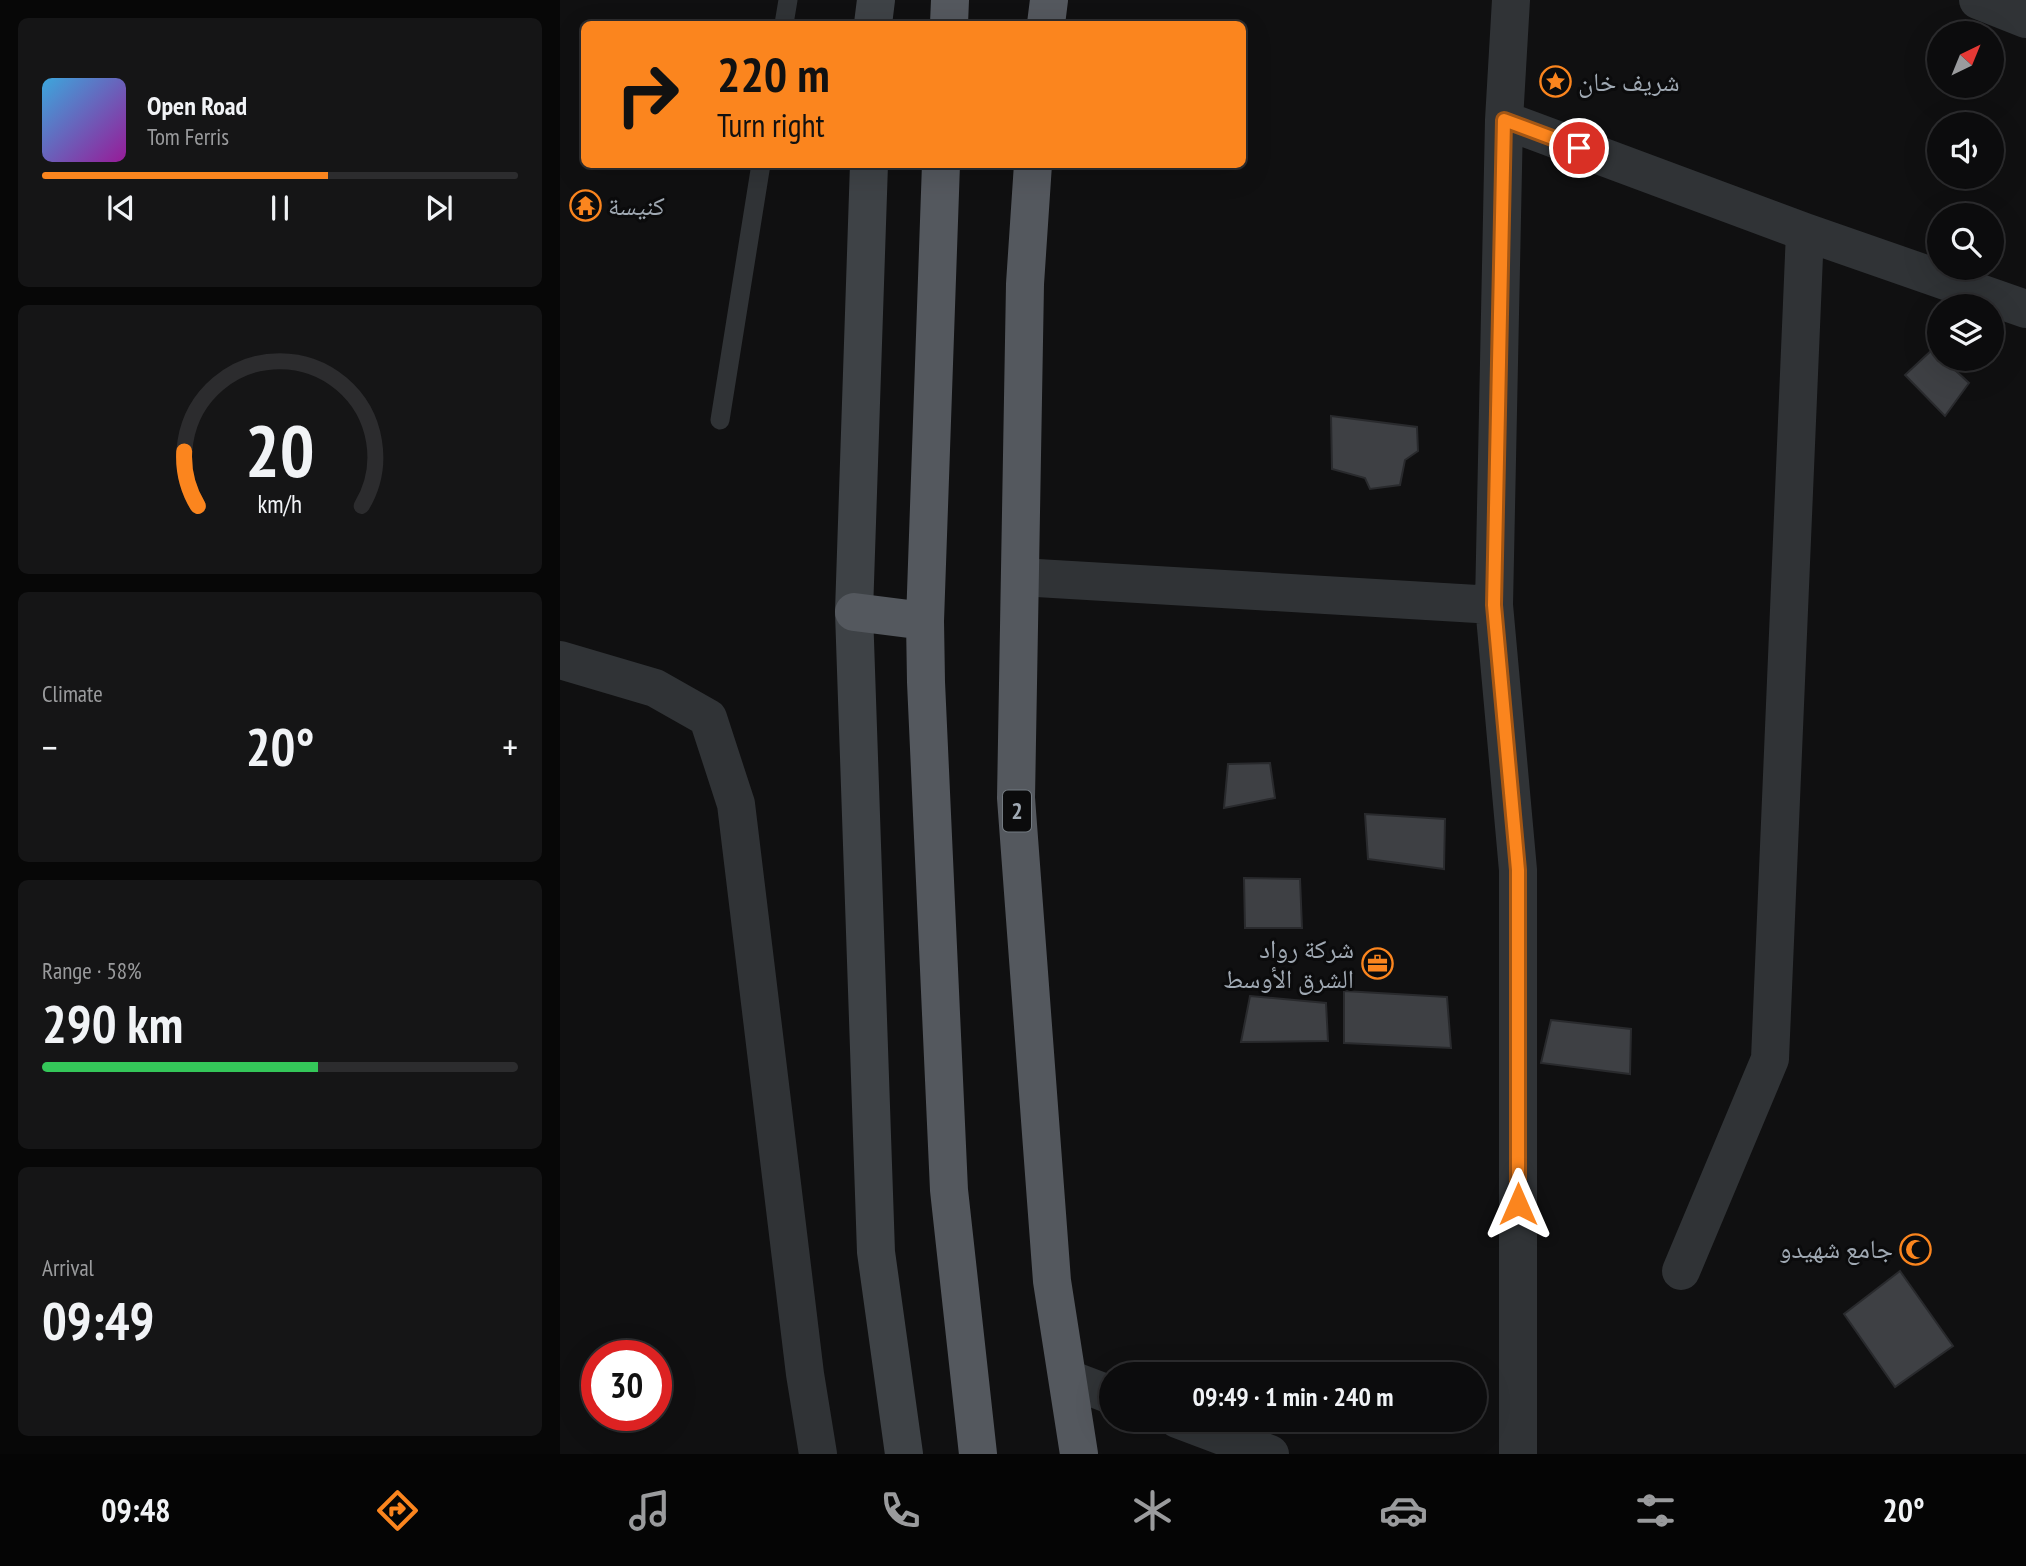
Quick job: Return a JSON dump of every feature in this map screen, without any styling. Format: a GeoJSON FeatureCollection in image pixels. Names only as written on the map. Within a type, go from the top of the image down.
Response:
{"type":"FeatureCollection","features":[{"type":"Feature","properties":{"kind":"highway"},"geometry":{"type":"LineString","coordinates":[[949,21],[950,0]]}},
{"type":"Feature","properties":{"kind":"highway"},"geometry":{"type":"LineString","coordinates":[[1046,21],[1049,0]]}},
{"type":"Feature","properties":{"kind":"highway"},"geometry":{"type":"LineString","coordinates":[[941,168],[925,621],[949,1190],[978,1454]]}},
{"type":"Feature","properties":{"kind":"highway","name":"2"},"geometry":{"type":"LineString","coordinates":[[1033,168],[1025,284],[1016,798],[1051,1267],[1079,1454]]}},
{"type":"Feature","properties":{"kind":"highway"},"geometry":{"type":"LineString","coordinates":[[855,612],[925,621]]}},
{"type":"Feature","properties":{"kind":"main road"},"geometry":{"type":"LineString","coordinates":[[873,21],[876,0]]}},
{"type":"Feature","properties":{"kind":"main road"},"geometry":{"type":"LineString","coordinates":[[869,168],[855,612],[876,1252],[904,1454]]}},
{"type":"Feature","properties":{"kind":"street"},"geometry":{"type":"LineString","coordinates":[[1511,0],[1504,120],[1494,605],[1518,870],[1518,1454]]}},
{"type":"Feature","properties":{"kind":"street"},"geometry":{"type":"LineString","coordinates":[[1978,0],[2026,19]]}},
{"type":"Feature","properties":{"kind":"street"},"geometry":{"type":"LineString","coordinates":[[1504,120],[1805,232],[2026,309]]}},
{"type":"Feature","properties":{"kind":"street"},"geometry":{"type":"LineString","coordinates":[[1681,1271],[1770,1059],[1805,232]]}},
{"type":"Feature","properties":{"kind":"street"},"geometry":{"type":"LineString","coordinates":[[1020,577],[1494,605]]}},
{"type":"Feature","properties":{"kind":"street"},"geometry":{"type":"LineString","coordinates":[[560,660],[655,688],[708,718],[736,804],[802,1346],[818,1454]]}},
{"type":"Feature","properties":{"kind":"street"},"geometry":{"type":"LineString","coordinates":[[1069,1379],[1099,1390]]}},
{"type":"Feature","properties":{"kind":"street"},"geometry":{"type":"LineString","coordinates":[[1212,1432],[1270,1454]]}},
{"type":"Feature","properties":{"kind":"lane"},"geometry":{"type":"LineString","coordinates":[[784,21],[788,0]]}},
{"type":"Feature","properties":{"kind":"lane"},"geometry":{"type":"LineString","coordinates":[[720,420],[760,168]]}},
{"type":"Feature","properties":{"kind":"building"},"geometry":{"type":"Polygon","coordinates":[[[1927,355],[1927,371],[1956,371],[1969,383],[1945,416],[1905,375],[1927,355]]]}},
{"type":"Feature","properties":{"kind":"building"},"geometry":{"type":"Polygon","coordinates":[[[1331,416],[1417,427],[1418,451],[1405,460],[1400,485],[1370,489],[1365,478],[1332,469],[1331,416]]]}},
{"type":"Feature","properties":{"kind":"building"},"geometry":{"type":"Polygon","coordinates":[[[1270,763],[1275,798],[1224,808],[1228,764],[1270,763]]]}},
{"type":"Feature","properties":{"kind":"building"},"geometry":{"type":"Polygon","coordinates":[[[1365,814],[1445,819],[1444,869],[1368,859],[1365,814]]]}},
{"type":"Feature","properties":{"kind":"building"},"geometry":{"type":"Polygon","coordinates":[[[1244,878],[1300,879],[1302,928],[1245,928],[1244,878]]]}},
{"type":"Feature","properties":{"kind":"building"},"geometry":{"type":"Polygon","coordinates":[[[1344,991],[1447,997],[1451,1048],[1344,1043],[1344,991]]]}},
{"type":"Feature","properties":{"kind":"building"},"geometry":{"type":"Polygon","coordinates":[[[1250,996],[1326,1003],[1328,1041],[1241,1042],[1250,996]]]}},
{"type":"Feature","properties":{"kind":"building"},"geometry":{"type":"Polygon","coordinates":[[[1551,1020],[1631,1029],[1630,1074],[1541,1063],[1551,1020]]]}},
{"type":"Feature","properties":{"kind":"building"},"geometry":{"type":"Polygon","coordinates":[[[1900,1271],[1953,1346],[1895,1387],[1844,1314],[1900,1271]]]}},
{"type":"Feature","properties":{"kind":"place","name":"شريف خان"},"geometry":{"type":"Point","coordinates":[1555,82]}},
{"type":"Feature","properties":{"kind":"place","name":"كنيسة"},"geometry":{"type":"Point","coordinates":[585,206]}},
{"type":"Feature","properties":{"kind":"place","name":"شركة رواد الشرق الأوسط"},"geometry":{"type":"Point","coordinates":[1377,964]}},
{"type":"Feature","properties":{"kind":"place","name":"جامع شهيدو"},"geometry":{"type":"Point","coordinates":[1916,1249]}},
{"type":"Feature","properties":{"kind":"route"},"geometry":{"type":"LineString","coordinates":[[1518,1204],[1518,870],[1494,605],[1504,120],[1579,148]]}}]}
